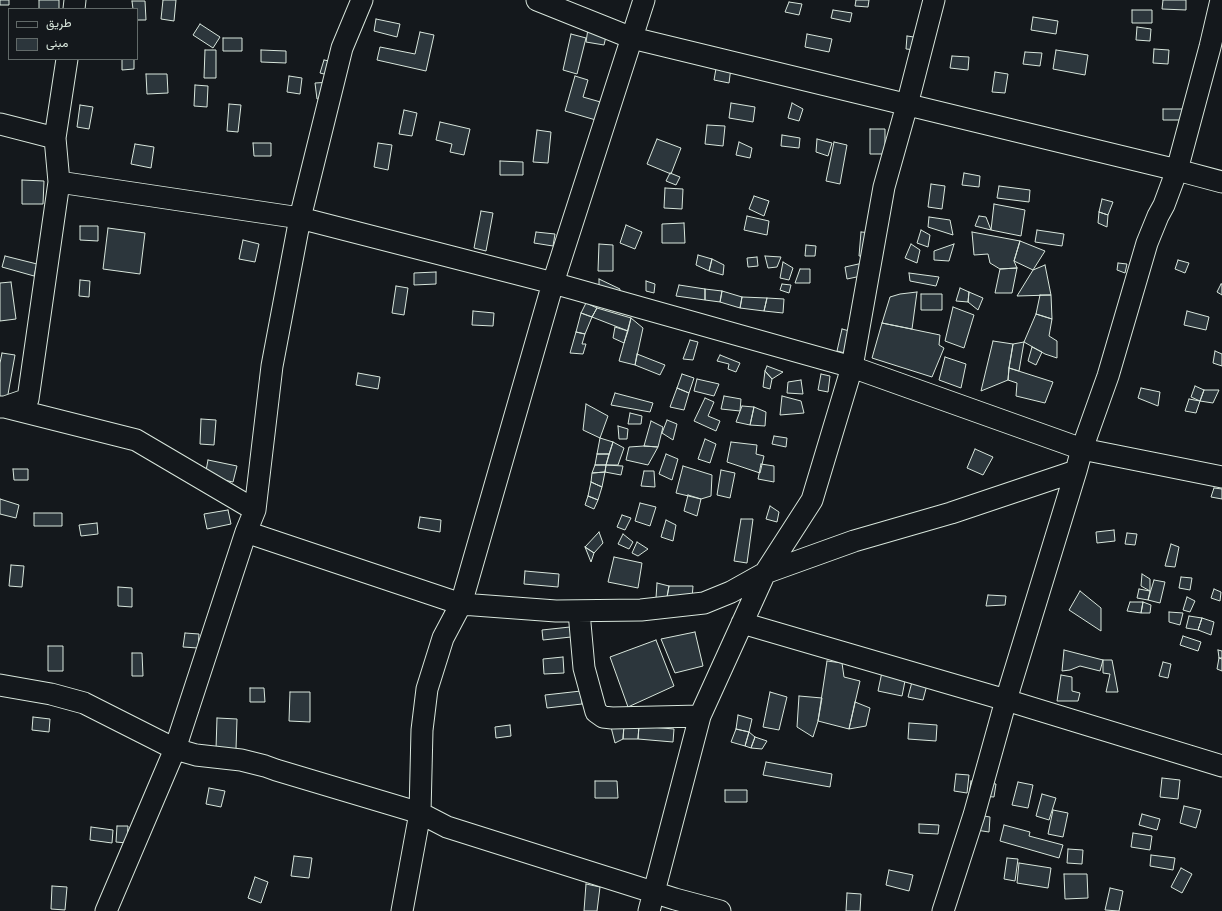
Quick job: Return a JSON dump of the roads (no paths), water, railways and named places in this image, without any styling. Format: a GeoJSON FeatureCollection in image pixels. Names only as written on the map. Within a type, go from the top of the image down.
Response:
{"type":"FeatureCollection","features":[{"type":"Feature","properties":{"kind":"street"},"geometry":{"type":"LineString","coordinates":[[106,911],[175,749],[246,532],[255,510],[272,366],[300,218],[342,48],[362,0]]}},
{"type":"Feature","properties":{"kind":"street"},"geometry":{"type":"LineString","coordinates":[[537,0],[632,38],[1222,182]]}},
{"type":"Feature","properties":{"kind":"street"},"geometry":{"type":"LineString","coordinates":[[402,911],[420,813],[422,730],[427,689],[443,638],[461,604],[553,282],[644,0]]}},
{"type":"Feature","properties":{"kind":"street"},"geometry":{"type":"LineString","coordinates":[[652,901],[700,716],[765,573],[812,500],[852,368],[884,186],[934,0]]}},
{"type":"Feature","properties":{"kind":"street"},"geometry":{"type":"LineString","coordinates":[[943,911],[974,815],[1006,700],[1082,449],[1108,376],[1147,243],[1164,205],[1177,170],[1210,48],[1221,0]]}},
{"type":"Feature","properties":{"kind":"street"},"geometry":{"type":"LineString","coordinates":[[3,407],[28,399],[59,182],[55,138],[67,60]]}},
{"type":"Feature","properties":{"kind":"street"},"geometry":{"type":"LineString","coordinates":[[0,124],[55,138]]}},
{"type":"Feature","properties":{"kind":"street"},"geometry":{"type":"LineString","coordinates":[[59,182],[300,218],[553,282],[852,368],[1082,449],[1222,477]]}},
{"type":"Feature","properties":{"kind":"street"},"geometry":{"type":"LineString","coordinates":[[3,407],[136,440],[255,510]]}},
{"type":"Feature","properties":{"kind":"street"},"geometry":{"type":"LineString","coordinates":[[246,532],[461,604],[579,612],[641,610],[704,603],[732,592],[765,573],[854,541],[951,513],[1076,471]]}},
{"type":"Feature","properties":{"kind":"street"},"geometry":{"type":"LineString","coordinates":[[579,612],[584,668],[596,712],[603,717],[612,718],[700,716]]}},
{"type":"Feature","properties":{"kind":"street"},"geometry":{"type":"LineString","coordinates":[[742,623],[1006,700],[1222,766]]}},
{"type":"Feature","properties":{"kind":"street"},"geometry":{"type":"LineString","coordinates":[[0,685],[51,694],[84,703],[175,749],[196,755],[241,760],[265,766],[420,813],[447,827],[652,901],[675,899],[720,911]]}}]}
